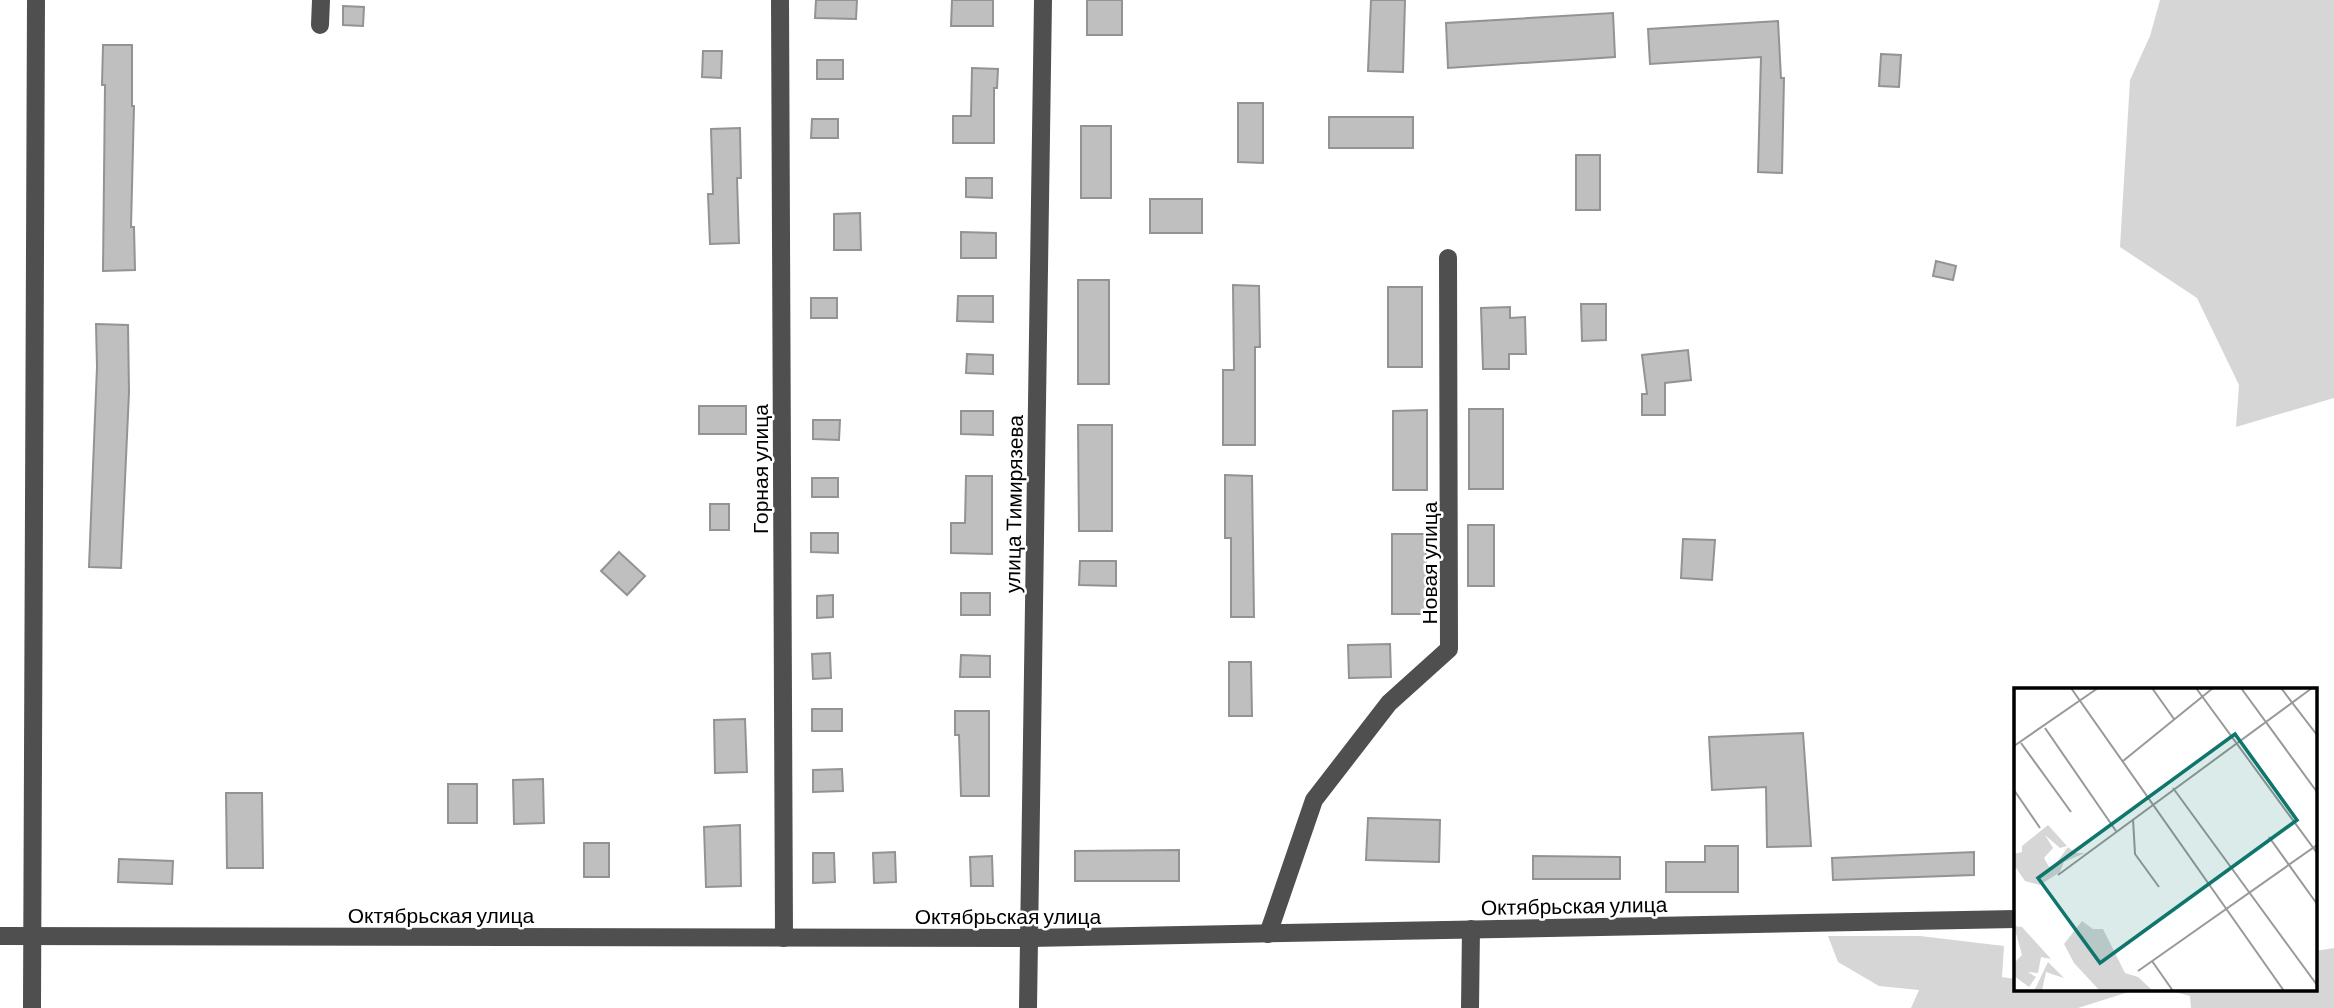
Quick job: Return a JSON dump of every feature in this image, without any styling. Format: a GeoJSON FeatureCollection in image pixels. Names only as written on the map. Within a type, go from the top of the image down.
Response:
{"type":"FeatureCollection","features":[{"type":"Feature","properties":{"kind":"street"},"geometry":{"type":"LineString","coordinates":[[32,1008],[36,0]]}},
{"type":"Feature","properties":{"kind":"street"},"geometry":{"type":"LineString","coordinates":[[320,25],[321,0]]}},
{"type":"Feature","properties":{"kind":"street","name":"Горная улица"},"geometry":{"type":"LineString","coordinates":[[780,0],[784,938]]}},
{"type":"Feature","properties":{"kind":"street","name":"улица Тимирязева"},"geometry":{"type":"LineString","coordinates":[[1028,1008],[1043,0]]}},
{"type":"Feature","properties":{"kind":"street","name":"Новая улица"},"geometry":{"type":"LineString","coordinates":[[1268,933],[1314,800],[1389,703],[1450,649],[1448,258]]}},
{"type":"Feature","properties":{"kind":"street","name":"Октябрьская улица"},"geometry":{"type":"LineString","coordinates":[[0,936],[1029,938],[2014,919]]}},
{"type":"Feature","properties":{"kind":"street"},"geometry":{"type":"LineString","coordinates":[[1470,1008],[1471,929]]}},
{"type":"Feature","properties":{"kind":"shaded area"},"geometry":{"type":"Polygon","coordinates":[[[2160,0],[2334,0],[2334,398],[2236,427],[2239,385],[2197,298],[2120,247],[2130,80],[2150,36],[2160,0]]]}},
{"type":"Feature","properties":{"kind":"shaded area"},"geometry":{"type":"Polygon","coordinates":[[[1828,936],[1920,936],[2004,946],[2002,977],[2014,979],[2014,990],[2135,990],[2078,1008],[1911,1008],[1919,990],[1879,986],[1838,962],[1828,936]]]}},
{"type":"Feature","properties":{"kind":"shaded area"},"geometry":{"type":"Polygon","coordinates":[[[2334,948],[2334,1008],[2191,1008],[2190,996],[2168,990],[2316,990],[2316,951],[2334,948]]]}},
{"type":"Feature","properties":{"kind":"building"},"geometry":{"type":"Polygon","coordinates":[[[816,0],[857,0],[856,19],[815,18],[816,0]]]}},
{"type":"Feature","properties":{"kind":"building"},"geometry":{"type":"Polygon","coordinates":[[[952,0],[993,0],[993,26],[951,26],[952,0]]]}},
{"type":"Feature","properties":{"kind":"building"},"geometry":{"type":"Polygon","coordinates":[[[1087,0],[1122,0],[1122,35],[1087,35],[1087,0]]]}},
{"type":"Feature","properties":{"kind":"building"},"geometry":{"type":"Polygon","coordinates":[[[1371,0],[1405,0],[1403,72],[1368,71],[1371,0]]]}},
{"type":"Feature","properties":{"kind":"building"},"geometry":{"type":"Polygon","coordinates":[[[343,6],[364,7],[363,26],[343,25],[343,6]]]}},
{"type":"Feature","properties":{"kind":"building"},"geometry":{"type":"Polygon","coordinates":[[[1613,13],[1615,57],[1448,68],[1446,23],[1613,13]]]}},
{"type":"Feature","properties":{"kind":"building"},"geometry":{"type":"Polygon","coordinates":[[[1778,21],[1781,78],[1784,78],[1782,173],[1758,172],[1761,57],[1650,64],[1648,29],[1778,21]]]}},
{"type":"Feature","properties":{"kind":"building"},"geometry":{"type":"Polygon","coordinates":[[[103,45],[132,45],[134,106],[131,227],[134,227],[135,270],[103,271],[103,45]]]}},
{"type":"Feature","properties":{"kind":"building"},"geometry":{"type":"Polygon","coordinates":[[[703,51],[722,51],[721,78],[702,77],[703,51]]]}},
{"type":"Feature","properties":{"kind":"building"},"geometry":{"type":"Polygon","coordinates":[[[1881,54],[1901,55],[1899,87],[1879,86],[1881,54]]]}},
{"type":"Feature","properties":{"kind":"building"},"geometry":{"type":"Polygon","coordinates":[[[817,60],[843,60],[843,79],[817,79],[817,60]]]}},
{"type":"Feature","properties":{"kind":"building"},"geometry":{"type":"Polygon","coordinates":[[[972,68],[998,69],[997,88],[994,88],[994,143],[953,143],[953,116],[971,116],[972,68]]]}},
{"type":"Feature","properties":{"kind":"building"},"geometry":{"type":"Polygon","coordinates":[[[1238,103],[1263,103],[1263,163],[1238,162],[1238,103]]]}},
{"type":"Feature","properties":{"kind":"building"},"geometry":{"type":"Polygon","coordinates":[[[1329,117],[1413,117],[1413,148],[1329,148],[1329,117]]]}},
{"type":"Feature","properties":{"kind":"building"},"geometry":{"type":"Polygon","coordinates":[[[812,119],[838,119],[838,138],[811,138],[812,119]]]}},
{"type":"Feature","properties":{"kind":"building"},"geometry":{"type":"Polygon","coordinates":[[[1081,126],[1111,126],[1111,198],[1081,198],[1081,126]]]}},
{"type":"Feature","properties":{"kind":"building"},"geometry":{"type":"Polygon","coordinates":[[[740,128],[741,178],[737,178],[739,243],[710,244],[708,194],[713,194],[711,129],[740,128]]]}},
{"type":"Feature","properties":{"kind":"building"},"geometry":{"type":"Polygon","coordinates":[[[1576,155],[1600,155],[1600,210],[1576,210],[1576,155]]]}},
{"type":"Feature","properties":{"kind":"building"},"geometry":{"type":"Polygon","coordinates":[[[966,178],[992,178],[992,198],[966,197],[966,178]]]}},
{"type":"Feature","properties":{"kind":"building"},"geometry":{"type":"Polygon","coordinates":[[[1150,199],[1202,199],[1202,233],[1150,233],[1150,199]]]}},
{"type":"Feature","properties":{"kind":"building"},"geometry":{"type":"Polygon","coordinates":[[[860,213],[861,250],[834,250],[834,214],[860,213]]]}},
{"type":"Feature","properties":{"kind":"building"},"geometry":{"type":"Polygon","coordinates":[[[961,232],[996,233],[996,258],[961,258],[961,232]]]}},
{"type":"Feature","properties":{"kind":"building"},"geometry":{"type":"Polygon","coordinates":[[[1936,261],[1956,266],[1953,280],[1933,276],[1936,261]]]}},
{"type":"Feature","properties":{"kind":"building"},"geometry":{"type":"Polygon","coordinates":[[[1078,280],[1109,280],[1109,384],[1078,384],[1078,280]]]}},
{"type":"Feature","properties":{"kind":"building"},"geometry":{"type":"Polygon","coordinates":[[[1233,285],[1259,286],[1260,347],[1255,347],[1255,445],[1223,445],[1223,370],[1234,370],[1233,285]]]}},
{"type":"Feature","properties":{"kind":"building"},"geometry":{"type":"Polygon","coordinates":[[[1388,287],[1422,287],[1422,367],[1388,367],[1388,287]]]}},
{"type":"Feature","properties":{"kind":"building"},"geometry":{"type":"Polygon","coordinates":[[[958,296],[993,296],[993,322],[957,321],[958,296]]]}},
{"type":"Feature","properties":{"kind":"building"},"geometry":{"type":"Polygon","coordinates":[[[811,298],[837,298],[837,318],[811,318],[811,298]]]}},
{"type":"Feature","properties":{"kind":"building"},"geometry":{"type":"Polygon","coordinates":[[[1581,304],[1606,304],[1606,340],[1582,341],[1581,304]]]}},
{"type":"Feature","properties":{"kind":"building"},"geometry":{"type":"Polygon","coordinates":[[[1510,307],[1510,318],[1525,317],[1526,354],[1509,354],[1509,369],[1483,369],[1481,308],[1510,307]]]}},
{"type":"Feature","properties":{"kind":"building"},"geometry":{"type":"Polygon","coordinates":[[[96,324],[128,325],[129,392],[121,568],[89,567],[97,367],[96,324]]]}},
{"type":"Feature","properties":{"kind":"building"},"geometry":{"type":"Polygon","coordinates":[[[1688,350],[1691,380],[1665,383],[1665,415],[1642,415],[1642,394],[1647,394],[1642,355],[1688,350]]]}},
{"type":"Feature","properties":{"kind":"building"},"geometry":{"type":"Polygon","coordinates":[[[967,354],[993,355],[993,374],[966,373],[967,354]]]}},
{"type":"Feature","properties":{"kind":"building"},"geometry":{"type":"Polygon","coordinates":[[[699,406],[746,406],[746,434],[699,434],[699,406]]]}},
{"type":"Feature","properties":{"kind":"building"},"geometry":{"type":"Polygon","coordinates":[[[1469,409],[1503,409],[1503,489],[1469,489],[1469,409]]]}},
{"type":"Feature","properties":{"kind":"building"},"geometry":{"type":"Polygon","coordinates":[[[1427,410],[1427,490],[1393,490],[1393,411],[1427,410]]]}},
{"type":"Feature","properties":{"kind":"building"},"geometry":{"type":"Polygon","coordinates":[[[961,411],[993,411],[993,435],[961,434],[961,411]]]}},
{"type":"Feature","properties":{"kind":"building"},"geometry":{"type":"Polygon","coordinates":[[[813,420],[840,420],[839,440],[813,439],[813,420]]]}},
{"type":"Feature","properties":{"kind":"building"},"geometry":{"type":"Polygon","coordinates":[[[1078,425],[1112,425],[1112,531],[1079,531],[1078,425]]]}},
{"type":"Feature","properties":{"kind":"building"},"geometry":{"type":"Polygon","coordinates":[[[1225,475],[1252,476],[1254,617],[1231,617],[1231,538],[1225,538],[1225,475]]]}},
{"type":"Feature","properties":{"kind":"building"},"geometry":{"type":"Polygon","coordinates":[[[966,476],[992,476],[992,554],[951,553],[951,523],[965,523],[966,476]]]}},
{"type":"Feature","properties":{"kind":"building"},"geometry":{"type":"Polygon","coordinates":[[[812,478],[838,478],[838,497],[812,497],[812,478]]]}},
{"type":"Feature","properties":{"kind":"building"},"geometry":{"type":"Polygon","coordinates":[[[710,504],[729,504],[729,530],[710,530],[710,504]]]}},
{"type":"Feature","properties":{"kind":"building"},"geometry":{"type":"Polygon","coordinates":[[[1468,525],[1494,525],[1494,586],[1468,586],[1468,525]]]}},
{"type":"Feature","properties":{"kind":"building"},"geometry":{"type":"Polygon","coordinates":[[[811,533],[838,533],[838,553],[811,552],[811,533]]]}},
{"type":"Feature","properties":{"kind":"building"},"geometry":{"type":"Polygon","coordinates":[[[1392,534],[1426,534],[1426,614],[1392,614],[1392,534]]]}},
{"type":"Feature","properties":{"kind":"building"},"geometry":{"type":"Polygon","coordinates":[[[1683,539],[1715,540],[1712,580],[1681,578],[1683,539]]]}},
{"type":"Feature","properties":{"kind":"building"},"geometry":{"type":"Polygon","coordinates":[[[619,552],[645,576],[627,595],[601,571],[619,552]]]}},
{"type":"Feature","properties":{"kind":"building"},"geometry":{"type":"Polygon","coordinates":[[[1080,561],[1116,561],[1116,586],[1079,585],[1080,561]]]}},
{"type":"Feature","properties":{"kind":"building"},"geometry":{"type":"Polygon","coordinates":[[[961,593],[990,593],[990,615],[961,615],[961,593]]]}},
{"type":"Feature","properties":{"kind":"building"},"geometry":{"type":"Polygon","coordinates":[[[833,595],[833,617],[817,618],[817,596],[833,595]]]}},
{"type":"Feature","properties":{"kind":"building"},"geometry":{"type":"Polygon","coordinates":[[[1390,644],[1391,677],[1349,678],[1348,645],[1390,644]]]}},
{"type":"Feature","properties":{"kind":"building"},"geometry":{"type":"Polygon","coordinates":[[[830,653],[831,678],[813,679],[812,654],[830,653]]]}},
{"type":"Feature","properties":{"kind":"building"},"geometry":{"type":"Polygon","coordinates":[[[961,655],[990,656],[990,677],[960,677],[961,655]]]}},
{"type":"Feature","properties":{"kind":"building"},"geometry":{"type":"Polygon","coordinates":[[[1229,662],[1251,662],[1252,716],[1229,716],[1229,662]]]}},
{"type":"Feature","properties":{"kind":"building"},"geometry":{"type":"Polygon","coordinates":[[[812,709],[842,709],[842,731],[812,731],[812,709]]]}},
{"type":"Feature","properties":{"kind":"building"},"geometry":{"type":"Polygon","coordinates":[[[955,711],[989,711],[989,796],[961,796],[959,735],[955,735],[955,711]]]}},
{"type":"Feature","properties":{"kind":"building"},"geometry":{"type":"Polygon","coordinates":[[[745,719],[747,772],[715,773],[714,720],[745,719]]]}},
{"type":"Feature","properties":{"kind":"building"},"geometry":{"type":"Polygon","coordinates":[[[1803,733],[1811,846],[1767,847],[1766,787],[1712,790],[1709,737],[1803,733]]]}},
{"type":"Feature","properties":{"kind":"building"},"geometry":{"type":"Polygon","coordinates":[[[842,769],[843,791],[813,792],[813,770],[842,769]]]}},
{"type":"Feature","properties":{"kind":"building"},"geometry":{"type":"Polygon","coordinates":[[[543,779],[544,823],[514,824],[513,780],[543,779]]]}},
{"type":"Feature","properties":{"kind":"building"},"geometry":{"type":"Polygon","coordinates":[[[448,784],[477,784],[477,823],[448,823],[448,784]]]}},
{"type":"Feature","properties":{"kind":"building"},"geometry":{"type":"Polygon","coordinates":[[[226,793],[262,793],[263,868],[227,868],[226,793]]]}},
{"type":"Feature","properties":{"kind":"building"},"geometry":{"type":"Polygon","coordinates":[[[1368,818],[1440,820],[1439,862],[1366,860],[1368,818]]]}},
{"type":"Feature","properties":{"kind":"building"},"geometry":{"type":"Polygon","coordinates":[[[740,825],[741,886],[706,887],[704,827],[740,825]]]}},
{"type":"Feature","properties":{"kind":"building"},"geometry":{"type":"Polygon","coordinates":[[[584,843],[609,843],[609,877],[584,877],[584,843]]]}},
{"type":"Feature","properties":{"kind":"building"},"geometry":{"type":"Polygon","coordinates":[[[1705,846],[1738,846],[1738,892],[1666,892],[1666,862],[1705,862],[1705,846]]]}},
{"type":"Feature","properties":{"kind":"building"},"geometry":{"type":"Polygon","coordinates":[[[1179,850],[1179,881],[1075,881],[1075,851],[1179,850]]]}},
{"type":"Feature","properties":{"kind":"building"},"geometry":{"type":"Polygon","coordinates":[[[895,852],[896,882],[874,883],[873,853],[895,852]]]}},
{"type":"Feature","properties":{"kind":"building"},"geometry":{"type":"Polygon","coordinates":[[[1974,852],[1974,875],[1833,880],[1832,858],[1974,852]]]}},
{"type":"Feature","properties":{"kind":"building"},"geometry":{"type":"Polygon","coordinates":[[[813,853],[834,853],[835,882],[813,883],[813,853]]]}},
{"type":"Feature","properties":{"kind":"building"},"geometry":{"type":"Polygon","coordinates":[[[992,856],[993,886],[971,886],[970,857],[992,856]]]}},
{"type":"Feature","properties":{"kind":"building"},"geometry":{"type":"Polygon","coordinates":[[[1533,856],[1620,857],[1620,879],[1533,879],[1533,856]]]}},
{"type":"Feature","properties":{"kind":"building"},"geometry":{"type":"Polygon","coordinates":[[[119,859],[173,861],[172,884],[118,882],[119,859]]]}}]}
